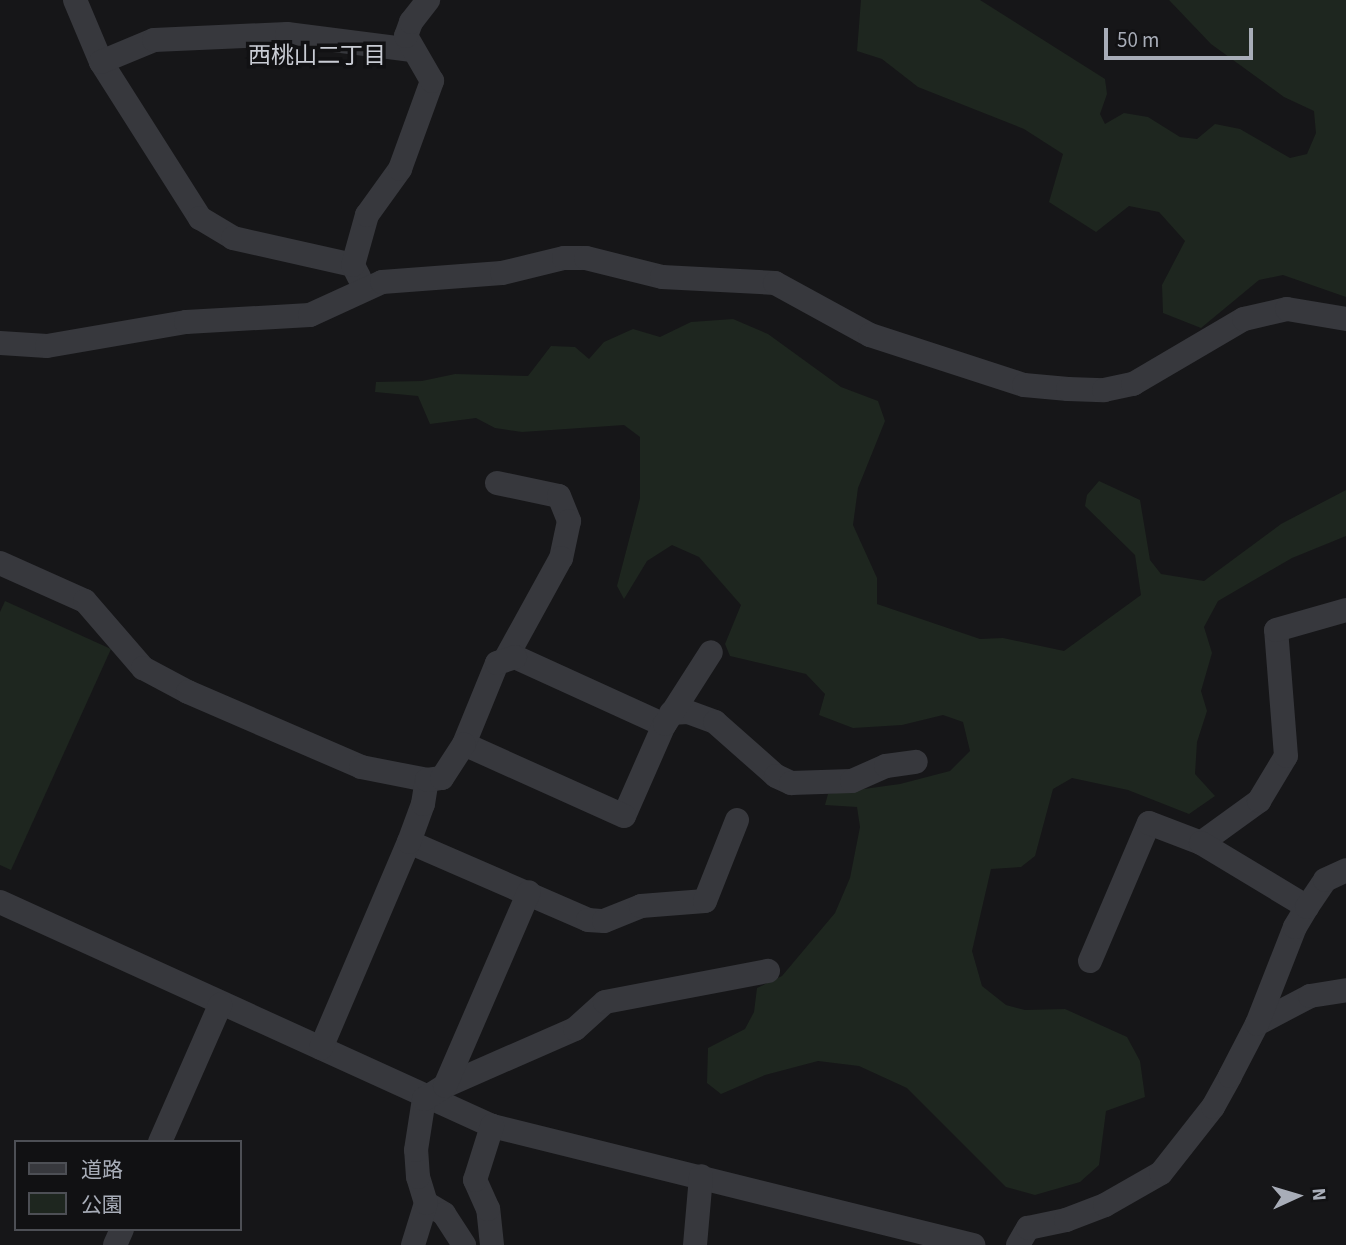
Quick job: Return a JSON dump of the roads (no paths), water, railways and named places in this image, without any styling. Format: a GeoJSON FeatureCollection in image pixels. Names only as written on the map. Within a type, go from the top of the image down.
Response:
{"type":"FeatureCollection","features":[{"type":"Feature","properties":{"kind":"street"},"geometry":{"type":"LineString","coordinates":[[75,0],[101,62],[200,218],[216,230],[253,244],[353,265],[369,288]]}},
{"type":"Feature","properties":{"kind":"street"},"geometry":{"type":"LineString","coordinates":[[339,41],[422,6]]}},
{"type":"Feature","properties":{"kind":"street"},"geometry":{"type":"LineString","coordinates":[[353,265],[367,215],[400,169],[432,80],[412,50],[407,36],[422,6]]}},
{"type":"Feature","properties":{"kind":"street"},"geometry":{"type":"LineString","coordinates":[[101,62],[154,40],[287,34],[412,50]]}},
{"type":"Feature","properties":{"kind":"street"},"geometry":{"type":"LineString","coordinates":[[0,343],[47,346],[186,322],[310,315],[369,288],[406,278],[502,273],[564,258],[586,258],[662,277],[757,279],[775,283],[870,335],[1024,385],[1068,389],[1104,390],[1133,384],[1244,319],[1287,309],[1346,319]]}},
{"type":"Feature","properties":{"kind":"street"},"geometry":{"type":"LineString","coordinates":[[497,483],[559,496],[569,521],[561,558],[506,658]]}},
{"type":"Feature","properties":{"kind":"street"},"geometry":{"type":"LineString","coordinates":[[0,563],[85,601],[143,668],[188,692],[361,767],[427,780],[442,778],[464,744],[497,663],[514,657],[668,719],[688,712],[715,722],[776,776],[791,783],[852,781],[886,766],[916,762]]}},
{"type":"Feature","properties":{"kind":"street"},"geometry":{"type":"LineString","coordinates":[[1201,843],[1259,801],[1286,756],[1276,630],[1346,610]]}},
{"type":"Feature","properties":{"kind":"street"},"geometry":{"type":"LineString","coordinates":[[464,744],[624,816],[668,719],[710,652]]}},
{"type":"Feature","properties":{"kind":"street"},"geometry":{"type":"LineString","coordinates":[[321,1048],[408,842],[423,804],[427,780]]}},
{"type":"Feature","properties":{"kind":"street"},"geometry":{"type":"LineString","coordinates":[[408,842],[529,892],[587,920],[604,921],[640,906],[705,901],[737,820]]}},
{"type":"Feature","properties":{"kind":"street"},"geometry":{"type":"LineString","coordinates":[[1090,961],[1149,823],[1201,843],[1307,907]]}},
{"type":"Feature","properties":{"kind":"street"},"geometry":{"type":"LineString","coordinates":[[1018,1245],[1028,1228],[1066,1220],[1105,1205],[1161,1173],[1213,1107],[1258,1024],[1307,907],[1325,880],[1346,870]]}},
{"type":"Feature","properties":{"kind":"street"},"geometry":{"type":"LineString","coordinates":[[446,1086],[529,892]]}},
{"type":"Feature","properties":{"kind":"street"},"geometry":{"type":"LineString","coordinates":[[0,902],[220,1005],[382,1074],[424,1099],[492,1126],[973,1245]]}},
{"type":"Feature","properties":{"kind":"street"},"geometry":{"type":"LineString","coordinates":[[424,1099],[446,1086],[575,1029],[605,1002],[768,971]]}},
{"type":"Feature","properties":{"kind":"street"},"geometry":{"type":"LineString","coordinates":[[1258,1024],[1310,996],[1346,990]]}},
{"type":"Feature","properties":{"kind":"street"},"geometry":{"type":"LineString","coordinates":[[161,1140],[220,1005]]}},
{"type":"Feature","properties":{"kind":"street"},"geometry":{"type":"LineString","coordinates":[[413,1245],[426,1203],[418,1177],[416,1150],[424,1099]]}},
{"type":"Feature","properties":{"kind":"street"},"geometry":{"type":"LineString","coordinates":[[492,1126],[475,1180],[488,1209],[492,1245]]}},
{"type":"Feature","properties":{"kind":"street"},"geometry":{"type":"LineString","coordinates":[[695,1245],[701,1177]]}},
{"type":"Feature","properties":{"kind":"street"},"geometry":{"type":"LineString","coordinates":[[426,1203],[444,1214],[464,1245]]}},
{"type":"Feature","properties":{"kind":"district","name":"西桃山二丁目"},"geometry":{"type":"Point","coordinates":[317,56]}}]}
